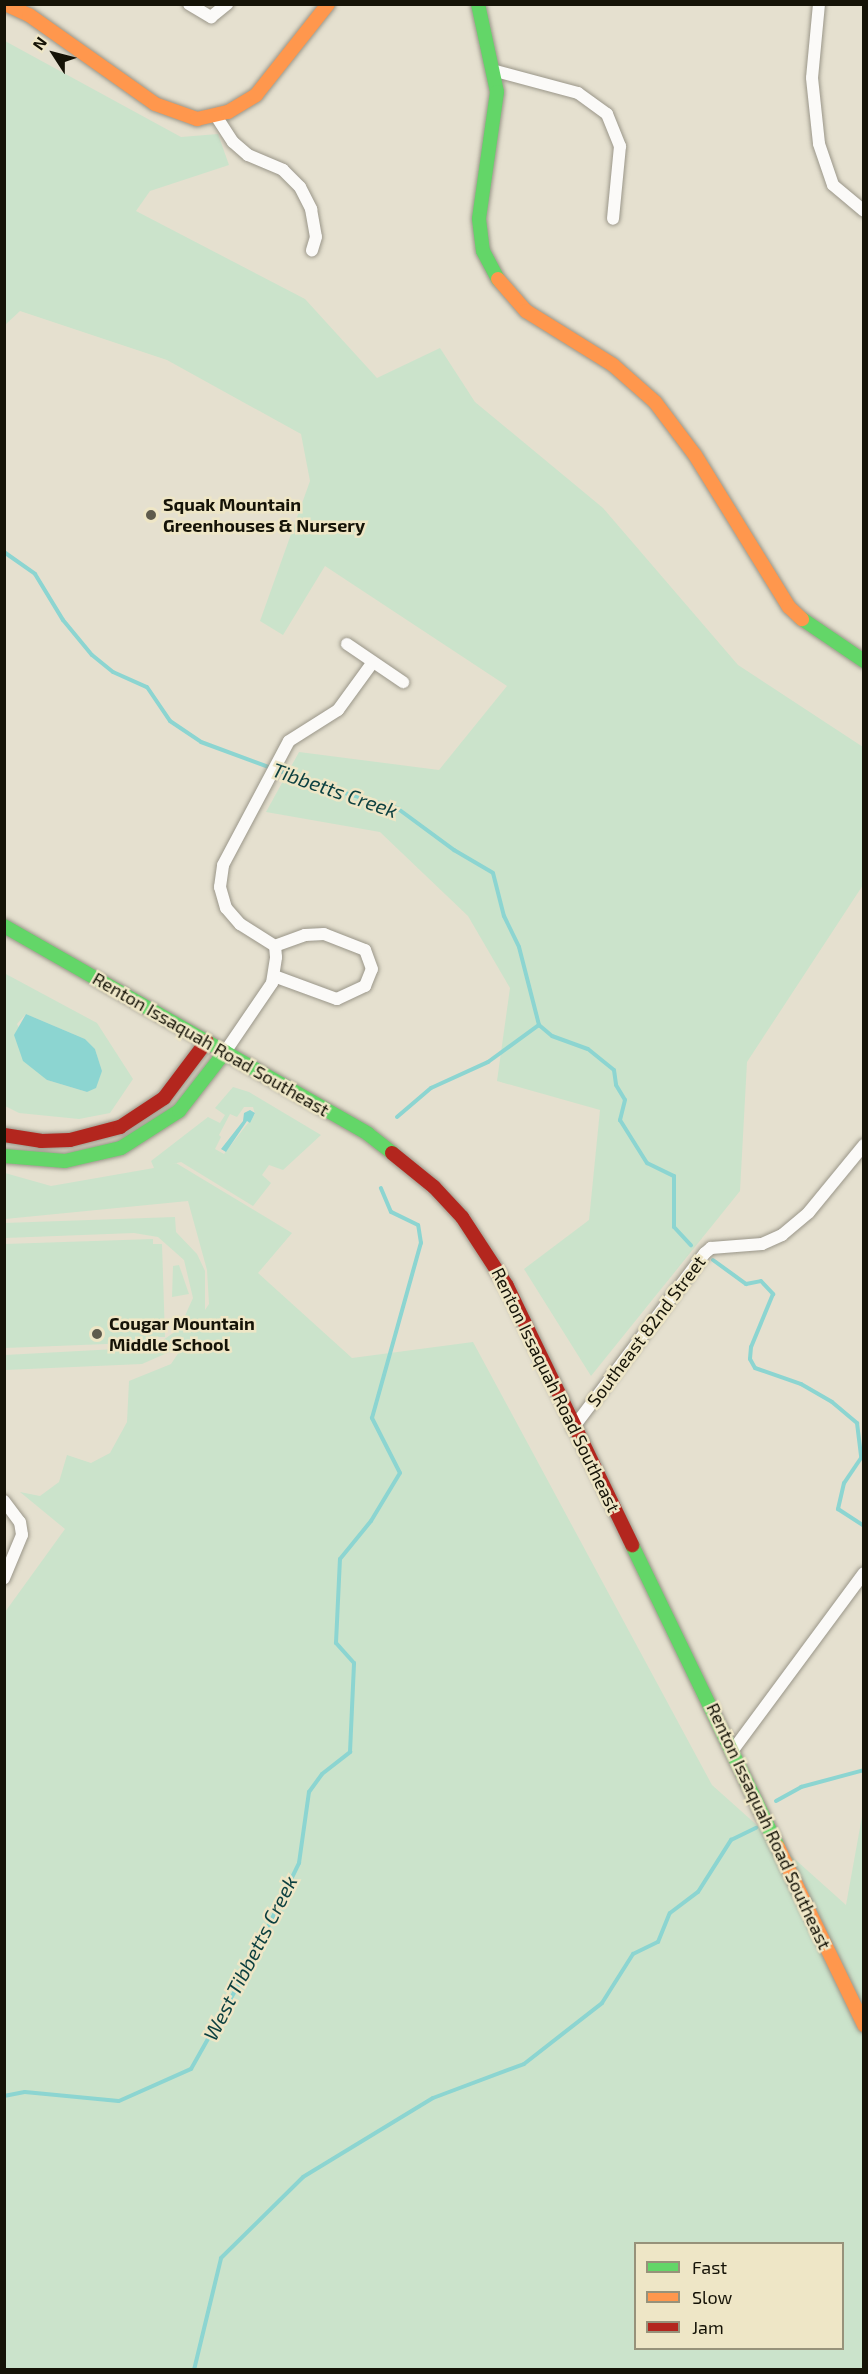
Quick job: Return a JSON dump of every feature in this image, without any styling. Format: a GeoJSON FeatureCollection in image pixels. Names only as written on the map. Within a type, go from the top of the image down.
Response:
{"type":"FeatureCollection","features":[{"type":"Feature","properties":{"kind":"street"},"geometry":{"type":"LineString","coordinates":[[5,4],[29,15],[155,104],[186,118],[216,116],[256,95],[328,4]]}},
{"type":"Feature","properties":{"kind":"street"},"geometry":{"type":"LineString","coordinates":[[189,4],[211,17],[227,4]]}},
{"type":"Feature","properties":{"kind":"street"},"geometry":{"type":"LineString","coordinates":[[478,4],[492,70],[496,109],[479,219],[483,251],[495,276],[526,311],[613,365],[655,402],[695,454],[789,607],[824,637],[864,661]]}},
{"type":"Feature","properties":{"kind":"street"},"geometry":{"type":"LineString","coordinates":[[819,4],[812,78],[819,144],[834,185],[864,211]]}},
{"type":"Feature","properties":{"kind":"street"},"geometry":{"type":"LineString","coordinates":[[492,70],[578,93],[607,114],[620,146],[613,219]]}},
{"type":"Feature","properties":{"kind":"street"},"geometry":{"type":"LineString","coordinates":[[216,116],[233,142],[248,155],[283,170],[300,188],[311,209],[316,237],[312,250]]}},
{"type":"Feature","properties":{"kind":"street"},"geometry":{"type":"LineString","coordinates":[[347,644],[403,682]]}},
{"type":"Feature","properties":{"kind":"street"},"geometry":{"type":"LineString","coordinates":[[275,946],[232,916],[220,887],[223,865],[289,741],[339,710],[373,662]]}},
{"type":"Feature","properties":{"kind":"street","name":"Renton Issaquah Road Southeast"},"geometry":{"type":"LineString","coordinates":[[4,926],[368,1134],[434,1187],[462,1218],[502,1277],[573,1428],[734,1750],[864,2025]]}},
{"type":"Feature","properties":{"kind":"street"},"geometry":{"type":"LineString","coordinates":[[274,976],[337,999],[365,986],[372,969],[365,950],[324,934],[305,935],[275,946]]}},
{"type":"Feature","properties":{"kind":"street"},"geometry":{"type":"LineString","coordinates":[[4,1156],[65,1161],[122,1148],[179,1111],[203,1085],[274,976],[275,946]]}},
{"type":"Feature","properties":{"kind":"street"},"geometry":{"type":"LineString","coordinates":[[4,1135],[41,1141],[70,1140],[120,1126],[164,1098],[207,1041]]}},
{"type":"Feature","properties":{"kind":"street","name":"Southeast 82nd Street"},"geometry":{"type":"LineString","coordinates":[[573,1428],[705,1253],[711,1248],[762,1244],[782,1235],[809,1212],[864,1145]]}},
{"type":"Feature","properties":{"kind":"street"},"geometry":{"type":"LineString","coordinates":[[4,1501],[20,1521],[22,1535],[4,1578]]}},
{"type":"Feature","properties":{"kind":"street"},"geometry":{"type":"LineString","coordinates":[[734,1750],[864,1574]]}},
{"type":"Feature","properties":{"kind":"green space"},"geometry":{"type":"Polygon","coordinates":[[[5,41],[181,137],[218,134],[229,165],[150,191],[136,211],[305,299],[377,378],[440,348],[475,402],[603,508],[738,665],[863,747],[863,885],[747,1062],[740,1191],[591,1376],[524,1269],[589,1220],[600,1110],[497,1081],[510,988],[468,916],[380,832],[266,812],[299,752],[439,770],[507,686],[325,566],[283,635],[260,621],[310,481],[301,434],[167,360],[20,311],[5,325],[5,41]]]}},
{"type":"Feature","properties":{"kind":"green space"},"geometry":{"type":"Polygon","coordinates":[[[4,973],[97,1023],[133,1079],[110,1113],[79,1119],[19,1113],[5,1106],[4,973]],[[26,1014],[17,1024],[47,1080],[87,1092],[102,1071],[95,1049],[85,1039],[26,1014]]]}},
{"type":"Feature","properties":{"kind":"green space"},"geometry":{"type":"Polygon","coordinates":[[[233,1087],[249,1092],[321,1135],[283,1170],[269,1165],[262,1175],[271,1183],[253,1206],[181,1162],[176,1163],[292,1233],[258,1273],[352,1358],[473,1342],[712,1785],[846,1905],[863,1811],[863,2369],[5,2369],[5,1612],[65,1529],[20,1492],[40,1496],[59,1482],[67,1455],[91,1463],[110,1453],[127,1422],[129,1381],[171,1364],[183,1346],[142,1364],[5,1370],[5,1355],[153,1347],[179,1329],[193,1298],[184,1260],[158,1237],[134,1233],[5,1238],[4,1223],[175,1217],[176,1232],[197,1254],[205,1271],[205,1310],[209,1304],[207,1270],[188,1201],[5,1219],[5,1173],[51,1186],[154,1168],[151,1161],[208,1117],[220,1123],[225,1115],[215,1108],[233,1087]],[[244,1107],[237,1117],[230,1114],[219,1135],[221,1137],[215,1149],[224,1154],[255,1114],[253,1107],[244,1107]]]}},
{"type":"Feature","properties":{"kind":"green space"},"geometry":{"type":"Polygon","coordinates":[[[153,1239],[153,1244],[162,1244],[165,1337],[157,1337],[157,1342],[5,1348],[5,1244],[153,1239]]]}},
{"type":"Feature","properties":{"kind":"green space"},"geometry":{"type":"Polygon","coordinates":[[[179,1265],[189,1294],[172,1297],[173,1266],[179,1265]]]}},
{"type":"Feature","properties":{"kind":"water"},"geometry":{"type":"Polygon","coordinates":[[[26,1014],[85,1039],[95,1049],[102,1071],[96,1088],[87,1092],[47,1080],[23,1061],[14,1035],[26,1014]]]}},
{"type":"Feature","properties":{"kind":"water"},"geometry":{"type":"Polygon","coordinates":[[[250,1110],[255,1113],[250,1123],[247,1121],[226,1152],[221,1149],[243,1121],[244,1113],[250,1110]]]}},
{"type":"Feature","properties":{"kind":"waterway","name":"Tibbetts Creek"},"geometry":{"type":"LineString","coordinates":[[4,552],[35,574],[63,620],[92,655],[113,672],[147,687],[170,721],[201,742],[317,785],[397,808],[454,850],[493,873],[504,916],[519,947],[539,1025],[552,1036],[588,1049],[614,1070],[616,1085],[625,1100],[620,1120],[647,1163],[674,1176],[674,1227],[691,1245]]}},
{"type":"Feature","properties":{"kind":"waterway","name":"West Tibbetts Creek"},"geometry":{"type":"LineString","coordinates":[[397,1117],[431,1088],[488,1062],[539,1025]]}},
{"type":"Feature","properties":{"kind":"waterway","name":"West Tibbetts Creek"},"geometry":{"type":"LineString","coordinates":[[4,2096],[25,2092],[119,2101],[191,2069],[248,1968],[299,1863],[309,1792],[322,1774],[350,1752],[354,1663],[336,1643],[340,1559],[371,1521],[400,1473],[372,1418],[421,1243],[418,1225],[391,1212],[381,1188]]}},
{"type":"Feature","properties":{"kind":"waterway","name":"Tibbetts Creek"},"geometry":{"type":"LineString","coordinates":[[713,1260],[746,1284],[761,1281],[773,1294],[751,1347],[750,1359],[755,1368],[801,1384],[832,1402],[857,1423],[861,1458],[844,1483],[838,1509],[864,1526]]}},
{"type":"Feature","properties":{"kind":"waterway"},"geometry":{"type":"LineString","coordinates":[[776,1801],[801,1787],[864,1770]]}},
{"type":"Feature","properties":{"kind":"waterway"},"geometry":{"type":"LineString","coordinates":[[194,2370],[221,2258],[303,2177],[433,2098],[524,2064],[602,2003],[633,1954],[658,1942],[670,1913],[698,1892],[731,1840],[756,1828]]}},
{"type":"Feature","properties":{"kind":"traffic: fast"},"geometry":{"type":"LineString","coordinates":[[478,4],[497,92],[479,219],[483,251],[498,279]]}},
{"type":"Feature","properties":{"kind":"traffic: fast"},"geometry":{"type":"LineString","coordinates":[[802,619],[864,661]]}},
{"type":"Feature","properties":{"kind":"traffic: fast"},"geometry":{"type":"LineString","coordinates":[[4,926],[368,1134],[392,1153]]}},
{"type":"Feature","properties":{"kind":"traffic: fast"},"geometry":{"type":"LineString","coordinates":[[4,1156],[65,1161],[121,1148],[179,1111],[225,1052]]}},
{"type":"Feature","properties":{"kind":"traffic: fast"},"geometry":{"type":"LineString","coordinates":[[632,1545],[778,1847]]}},
{"type":"Feature","properties":{"kind":"traffic: slow"},"geometry":{"type":"LineString","coordinates":[[5,4],[29,15],[155,104],[197,119],[228,112],[256,95],[328,4]]}},
{"type":"Feature","properties":{"kind":"traffic: slow"},"geometry":{"type":"LineString","coordinates":[[498,279],[526,311],[613,365],[655,402],[695,455],[789,607],[802,619]]}},
{"type":"Feature","properties":{"kind":"traffic: slow"},"geometry":{"type":"LineString","coordinates":[[778,1847],[864,2025]]}},
{"type":"Feature","properties":{"kind":"traffic: jam"},"geometry":{"type":"LineString","coordinates":[[4,1135],[41,1141],[70,1140],[120,1127],[164,1098],[207,1041]]}},
{"type":"Feature","properties":{"kind":"traffic: jam"},"geometry":{"type":"LineString","coordinates":[[392,1153],[434,1187],[462,1217],[507,1286],[632,1545]]}},
{"type":"Feature","properties":{"kind":"place","name":"Squak Mountain Greenhouses & Nursery"},"geometry":{"type":"Point","coordinates":[151,515]}},
{"type":"Feature","properties":{"kind":"place","name":"Cougar Mountain Middle School"},"geometry":{"type":"Point","coordinates":[97,1334]}}]}
